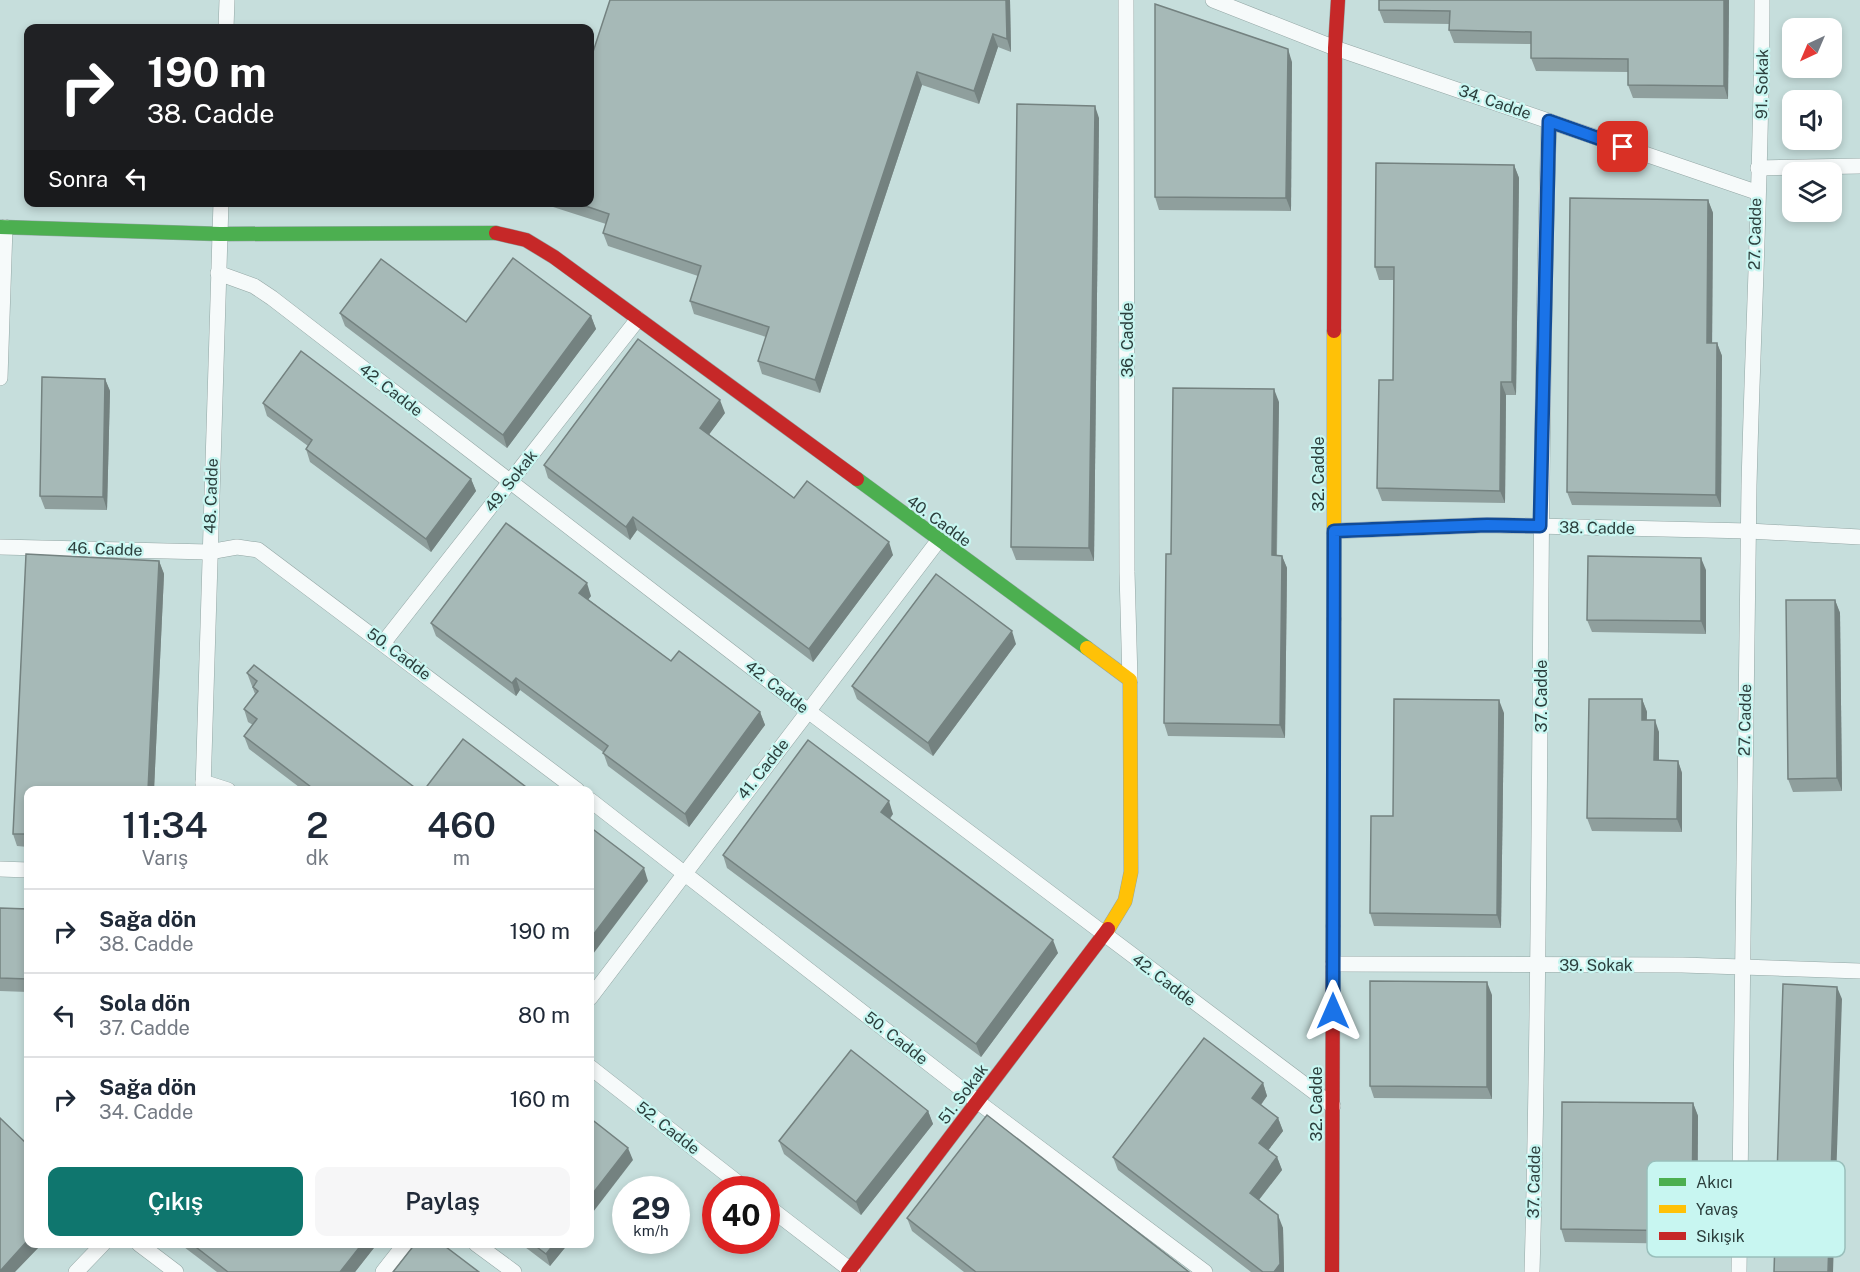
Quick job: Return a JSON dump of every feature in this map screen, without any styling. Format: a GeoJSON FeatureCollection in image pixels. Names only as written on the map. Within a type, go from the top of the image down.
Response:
{"type":"FeatureCollection","features":[{"type":"Feature","properties":{"kind":"street","name":"36. Cadde"},"geometry":{"type":"LineString","coordinates":[[1126,0],[1127,572],[1130,680]]}},
{"type":"Feature","properties":{"kind":"street","name":"34. Cadde"},"geometry":{"type":"LineString","coordinates":[[1213,0],[1335,48],[1756,192]]}},
{"type":"Feature","properties":{"kind":"street","name":"32. Cadde"},"geometry":{"type":"LineString","coordinates":[[1332,1272],[1335,48],[1338,0]]}},
{"type":"Feature","properties":{"kind":"street","name":"91. Sokak"},"geometry":{"type":"LineString","coordinates":[[1758,168],[1762,0]]}},
{"type":"Feature","properties":{"kind":"street"},"geometry":{"type":"LineString","coordinates":[[227,24],[230,1]]}},
{"type":"Feature","properties":{"kind":"street","name":"37. Cadde"},"geometry":{"type":"LineString","coordinates":[[1532,1272],[1542,681],[1540,526],[1549,121]]}},
{"type":"Feature","properties":{"kind":"street"},"geometry":{"type":"LineString","coordinates":[[1758,168],[1860,166]]}},
{"type":"Feature","properties":{"kind":"street","name":"27. Cadde"},"geometry":{"type":"LineString","coordinates":[[1741,1161],[1749,531],[1758,168]]}},
{"type":"Feature","properties":{"kind":"street","name":"48. Cadde"},"geometry":{"type":"LineString","coordinates":[[203,786],[221,207]]}},
{"type":"Feature","properties":{"kind":"street"},"geometry":{"type":"LineString","coordinates":[[0,378],[2,227],[220,234]]}},
{"type":"Feature","properties":{"kind":"street","name":"40. Cadde"},"geometry":{"type":"LineString","coordinates":[[220,234],[475,233],[514,235],[554,257],[1130,680]]}},
{"type":"Feature","properties":{"kind":"street","name":"42. Cadde"},"geometry":{"type":"LineString","coordinates":[[218,273],[254,286],[272,298],[808,711],[1333,1106]]}},
{"type":"Feature","properties":{"kind":"street","name":"49. Sokak"},"geometry":{"type":"LineString","coordinates":[[384,642],[638,319]]}},
{"type":"Feature","properties":{"kind":"street","name":"38. Cadde"},"geometry":{"type":"LineString","coordinates":[[1334,531],[1487,525],[1749,531],[1860,537]]}},
{"type":"Feature","properties":{"kind":"street","name":"41. Cadde"},"geometry":{"type":"LineString","coordinates":[[594,993],[938,541]]}},
{"type":"Feature","properties":{"kind":"street","name":"46. Cadde"},"geometry":{"type":"LineString","coordinates":[[0,547],[209,552]]}},
{"type":"Feature","properties":{"kind":"street","name":"50. Cadde"},"geometry":{"type":"LineString","coordinates":[[209,552],[237,548],[258,550],[384,642],[572,786]]}},
{"type":"Feature","properties":{"kind":"street"},"geometry":{"type":"LineString","coordinates":[[1104,935],[1122,910],[1131,888],[1130,680]]}},
{"type":"Feature","properties":{"kind":"street","name":"50. Cadde"},"geometry":{"type":"LineString","coordinates":[[594,803],[978,1102],[1205,1272]]}},
{"type":"Feature","properties":{"kind":"street"},"geometry":{"type":"LineString","coordinates":[[0,869],[24,870]]}},
{"type":"Feature","properties":{"kind":"street","name":"51. Sokak"},"geometry":{"type":"LineString","coordinates":[[850,1271],[1104,935]]}},
{"type":"Feature","properties":{"kind":"street","name":"39. Sokak"},"geometry":{"type":"LineString","coordinates":[[1333,964],[1537,964],[1860,971]]}},
{"type":"Feature","properties":{"kind":"street","name":"52. Cadde"},"geometry":{"type":"LineString","coordinates":[[594,1070],[729,1176]]}},
{"type":"Feature","properties":{"kind":"street"},"geometry":{"type":"LineString","coordinates":[[780,1216],[850,1271]]}},
{"type":"Feature","properties":{"kind":"street"},"geometry":{"type":"LineString","coordinates":[[76,1272],[99,1248]]}},
{"type":"Feature","properties":{"kind":"street"},"geometry":{"type":"LineString","coordinates":[[144,1248],[176,1272]]}},
{"type":"Feature","properties":{"kind":"street"},"geometry":{"type":"LineString","coordinates":[[383,1272],[402,1248]]}},
{"type":"Feature","properties":{"kind":"street"},"geometry":{"type":"LineString","coordinates":[[481,1248],[514,1272]]}},
{"type":"Feature","properties":{"kind":"street","name":"27. Cadde"},"geometry":{"type":"LineString","coordinates":[[1739,1257],[1739,1272]]}},
{"type":"Feature","properties":{"kind":"building"},"geometry":{"type":"Polygon","coordinates":[[[610,0],[1006,0],[1007,39],[993,34],[974,91],[917,72],[815,380],[758,361],[769,327],[690,301],[701,266],[603,233],[609,214],[589,207],[594,207],[594,49],[610,0]]]}},
{"type":"Feature","properties":{"kind":"building"},"geometry":{"type":"Polygon","coordinates":[[[1379,0],[1724,0],[1724,86],[1628,85],[1628,59],[1531,58],[1531,32],[1449,30],[1450,11],[1379,10],[1379,0]]]}},
{"type":"Feature","properties":{"kind":"building"},"geometry":{"type":"Polygon","coordinates":[[[1155,4],[1288,49],[1286,198],[1155,197],[1155,4]]]}},
{"type":"Feature","properties":{"kind":"building"},"geometry":{"type":"Polygon","coordinates":[[[1017,104],[1095,106],[1089,548],[1011,547],[1017,104]]]}},
{"type":"Feature","properties":{"kind":"building"},"geometry":{"type":"Polygon","coordinates":[[[1376,163],[1514,165],[1512,382],[1501,382],[1500,491],[1377,488],[1379,380],[1393,380],[1394,267],[1375,267],[1376,163]]]}},
{"type":"Feature","properties":{"kind":"building"},"geometry":{"type":"Polygon","coordinates":[[[1570,198],[1708,200],[1707,343],[1717,343],[1716,495],[1567,492],[1570,198]]]}},
{"type":"Feature","properties":{"kind":"building"},"geometry":{"type":"Polygon","coordinates":[[[513,258],[591,316],[503,435],[340,313],[381,259],[466,322],[513,258]]]}},
{"type":"Feature","properties":{"kind":"building"},"geometry":{"type":"Polygon","coordinates":[[[638,339],[720,400],[700,428],[794,498],[807,481],[889,542],[809,649],[633,517],[626,527],[544,465],[638,339]]]}},
{"type":"Feature","properties":{"kind":"building"},"geometry":{"type":"Polygon","coordinates":[[[301,351],[471,479],[426,539],[306,449],[312,440],[263,403],[301,351]]]}},
{"type":"Feature","properties":{"kind":"building"},"geometry":{"type":"Polygon","coordinates":[[[42,377],[105,379],[103,497],[40,496],[42,377]]]}},
{"type":"Feature","properties":{"kind":"building"},"geometry":{"type":"Polygon","coordinates":[[[1173,388],[1274,389],[1272,555],[1282,556],[1280,725],[1164,723],[1166,554],[1171,554],[1173,388]]]}},
{"type":"Feature","properties":{"kind":"building"},"geometry":{"type":"Polygon","coordinates":[[[506,523],[587,583],[579,593],[671,661],[679,651],[760,712],[685,814],[603,753],[608,746],[516,678],[512,683],[431,623],[506,523]]]}},
{"type":"Feature","properties":{"kind":"building"},"geometry":{"type":"Polygon","coordinates":[[[26,554],[159,561],[148,786],[24,786],[24,834],[13,834],[26,554]]]}},
{"type":"Feature","properties":{"kind":"building"},"geometry":{"type":"Polygon","coordinates":[[[1588,556],[1701,558],[1701,621],[1587,620],[1588,556]]]}},
{"type":"Feature","properties":{"kind":"building"},"geometry":{"type":"Polygon","coordinates":[[[936,574],[1012,631],[928,743],[852,686],[936,574]]]}},
{"type":"Feature","properties":{"kind":"building"},"geometry":{"type":"Polygon","coordinates":[[[1786,600],[1835,600],[1837,778],[1788,779],[1786,600]]]}},
{"type":"Feature","properties":{"kind":"building"},"geometry":{"type":"Polygon","coordinates":[[[254,665],[413,786],[310,786],[244,736],[257,719],[244,709],[258,691],[253,687],[257,681],[247,673],[254,665]]]}},
{"type":"Feature","properties":{"kind":"building"},"geometry":{"type":"Polygon","coordinates":[[[1394,699],[1499,700],[1497,915],[1370,913],[1371,816],[1393,816],[1394,699]]]}},
{"type":"Feature","properties":{"kind":"building"},"geometry":{"type":"Polygon","coordinates":[[[1589,699],[1642,699],[1642,720],[1655,720],[1654,760],[1678,761],[1677,819],[1587,818],[1589,699]]]}},
{"type":"Feature","properties":{"kind":"building"},"geometry":{"type":"Polygon","coordinates":[[[463,739],[525,786],[427,786],[463,739]]]}},
{"type":"Feature","properties":{"kind":"building"},"geometry":{"type":"Polygon","coordinates":[[[808,740],[889,801],[881,812],[1053,940],[976,1044],[723,855],[808,740]]]}},
{"type":"Feature","properties":{"kind":"building"},"geometry":{"type":"Polygon","coordinates":[[[594,830],[644,868],[594,934],[594,830]]]}},
{"type":"Feature","properties":{"kind":"building"},"geometry":{"type":"Polygon","coordinates":[[[0,908],[24,909],[24,979],[0,978],[0,908]]]}},
{"type":"Feature","properties":{"kind":"building"},"geometry":{"type":"Polygon","coordinates":[[[1370,981],[1487,982],[1487,1087],[1370,1086],[1370,981]]]}},
{"type":"Feature","properties":{"kind":"building"},"geometry":{"type":"Polygon","coordinates":[[[1783,984],[1837,987],[1832,1161],[1777,1161],[1783,984]]]}},
{"type":"Feature","properties":{"kind":"building"},"geometry":{"type":"Polygon","coordinates":[[[1204,1038],[1263,1083],[1252,1098],[1278,1118],[1259,1143],[1277,1157],[1250,1193],[1278,1215],[1280,1264],[1274,1272],[1263,1272],[1113,1157],[1204,1038]]]}},
{"type":"Feature","properties":{"kind":"building"},"geometry":{"type":"Polygon","coordinates":[[[851,1050],[928,1111],[856,1202],[779,1141],[851,1050]]]}},
{"type":"Feature","properties":{"kind":"building"},"geometry":{"type":"Polygon","coordinates":[[[1562,1102],[1693,1103],[1693,1161],[1647,1161],[1647,1230],[1561,1229],[1562,1102]]]}},
{"type":"Feature","properties":{"kind":"building"},"geometry":{"type":"Polygon","coordinates":[[[987,1115],[1189,1272],[976,1272],[907,1218],[987,1115]]]}},
{"type":"Feature","properties":{"kind":"building"},"geometry":{"type":"Polygon","coordinates":[[[0,1118],[24,1141],[24,1244],[0,1271],[0,1118]]]}},
{"type":"Feature","properties":{"kind":"building"},"geometry":{"type":"Polygon","coordinates":[[[594,1121],[628,1148],[594,1192],[594,1121]]]}},
{"type":"Feature","properties":{"kind":"building"},"geometry":{"type":"Polygon","coordinates":[[[197,1248],[359,1248],[340,1272],[228,1272],[197,1248]]]}},
{"type":"Feature","properties":{"kind":"building"},"geometry":{"type":"Polygon","coordinates":[[[412,1248],[447,1248],[479,1272],[393,1272],[412,1248]]]}},
{"type":"Feature","properties":{"kind":"building"},"geometry":{"type":"Polygon","coordinates":[[[538,1248],[551,1248],[546,1254],[538,1248]]]}},
{"type":"Feature","properties":{"kind":"building"},"geometry":{"type":"Polygon","coordinates":[[[1774,1257],[1828,1257],[1828,1272],[1774,1272],[1774,1257]]]}},
{"type":"Feature","properties":{"kind":"traffic: fast"},"geometry":{"type":"LineString","coordinates":[[0,227],[220,234],[496,233]]}},
{"type":"Feature","properties":{"kind":"traffic: fast"},"geometry":{"type":"LineString","coordinates":[[857,479],[1087,648]]}},
{"type":"Feature","properties":{"kind":"traffic: fast"},"geometry":{"type":"LineString","coordinates":[[1333,926],[1334,619]]}},
{"type":"Feature","properties":{"kind":"traffic: slow"},"geometry":{"type":"LineString","coordinates":[[1334,331],[1334,619]]}},
{"type":"Feature","properties":{"kind":"traffic: slow"},"geometry":{"type":"LineString","coordinates":[[1087,648],[1130,680],[1131,872],[1125,901],[1108,929]]}},
{"type":"Feature","properties":{"kind":"traffic: jam"},"geometry":{"type":"LineString","coordinates":[[1334,331],[1335,48],[1338,0]]}},
{"type":"Feature","properties":{"kind":"traffic: jam"},"geometry":{"type":"LineString","coordinates":[[496,233],[526,240],[554,257],[857,479]]}},
{"type":"Feature","properties":{"kind":"traffic: jam"},"geometry":{"type":"LineString","coordinates":[[1332,1272],[1333,926]]}},
{"type":"Feature","properties":{"kind":"traffic: jam"},"geometry":{"type":"LineString","coordinates":[[848,1272],[1108,929]]}},
{"type":"Feature","properties":{"kind":"route"},"geometry":{"type":"LineString","coordinates":[[1333,1011],[1334,531],[1487,525],[1540,526],[1549,121],[1623,147]]}}]}
